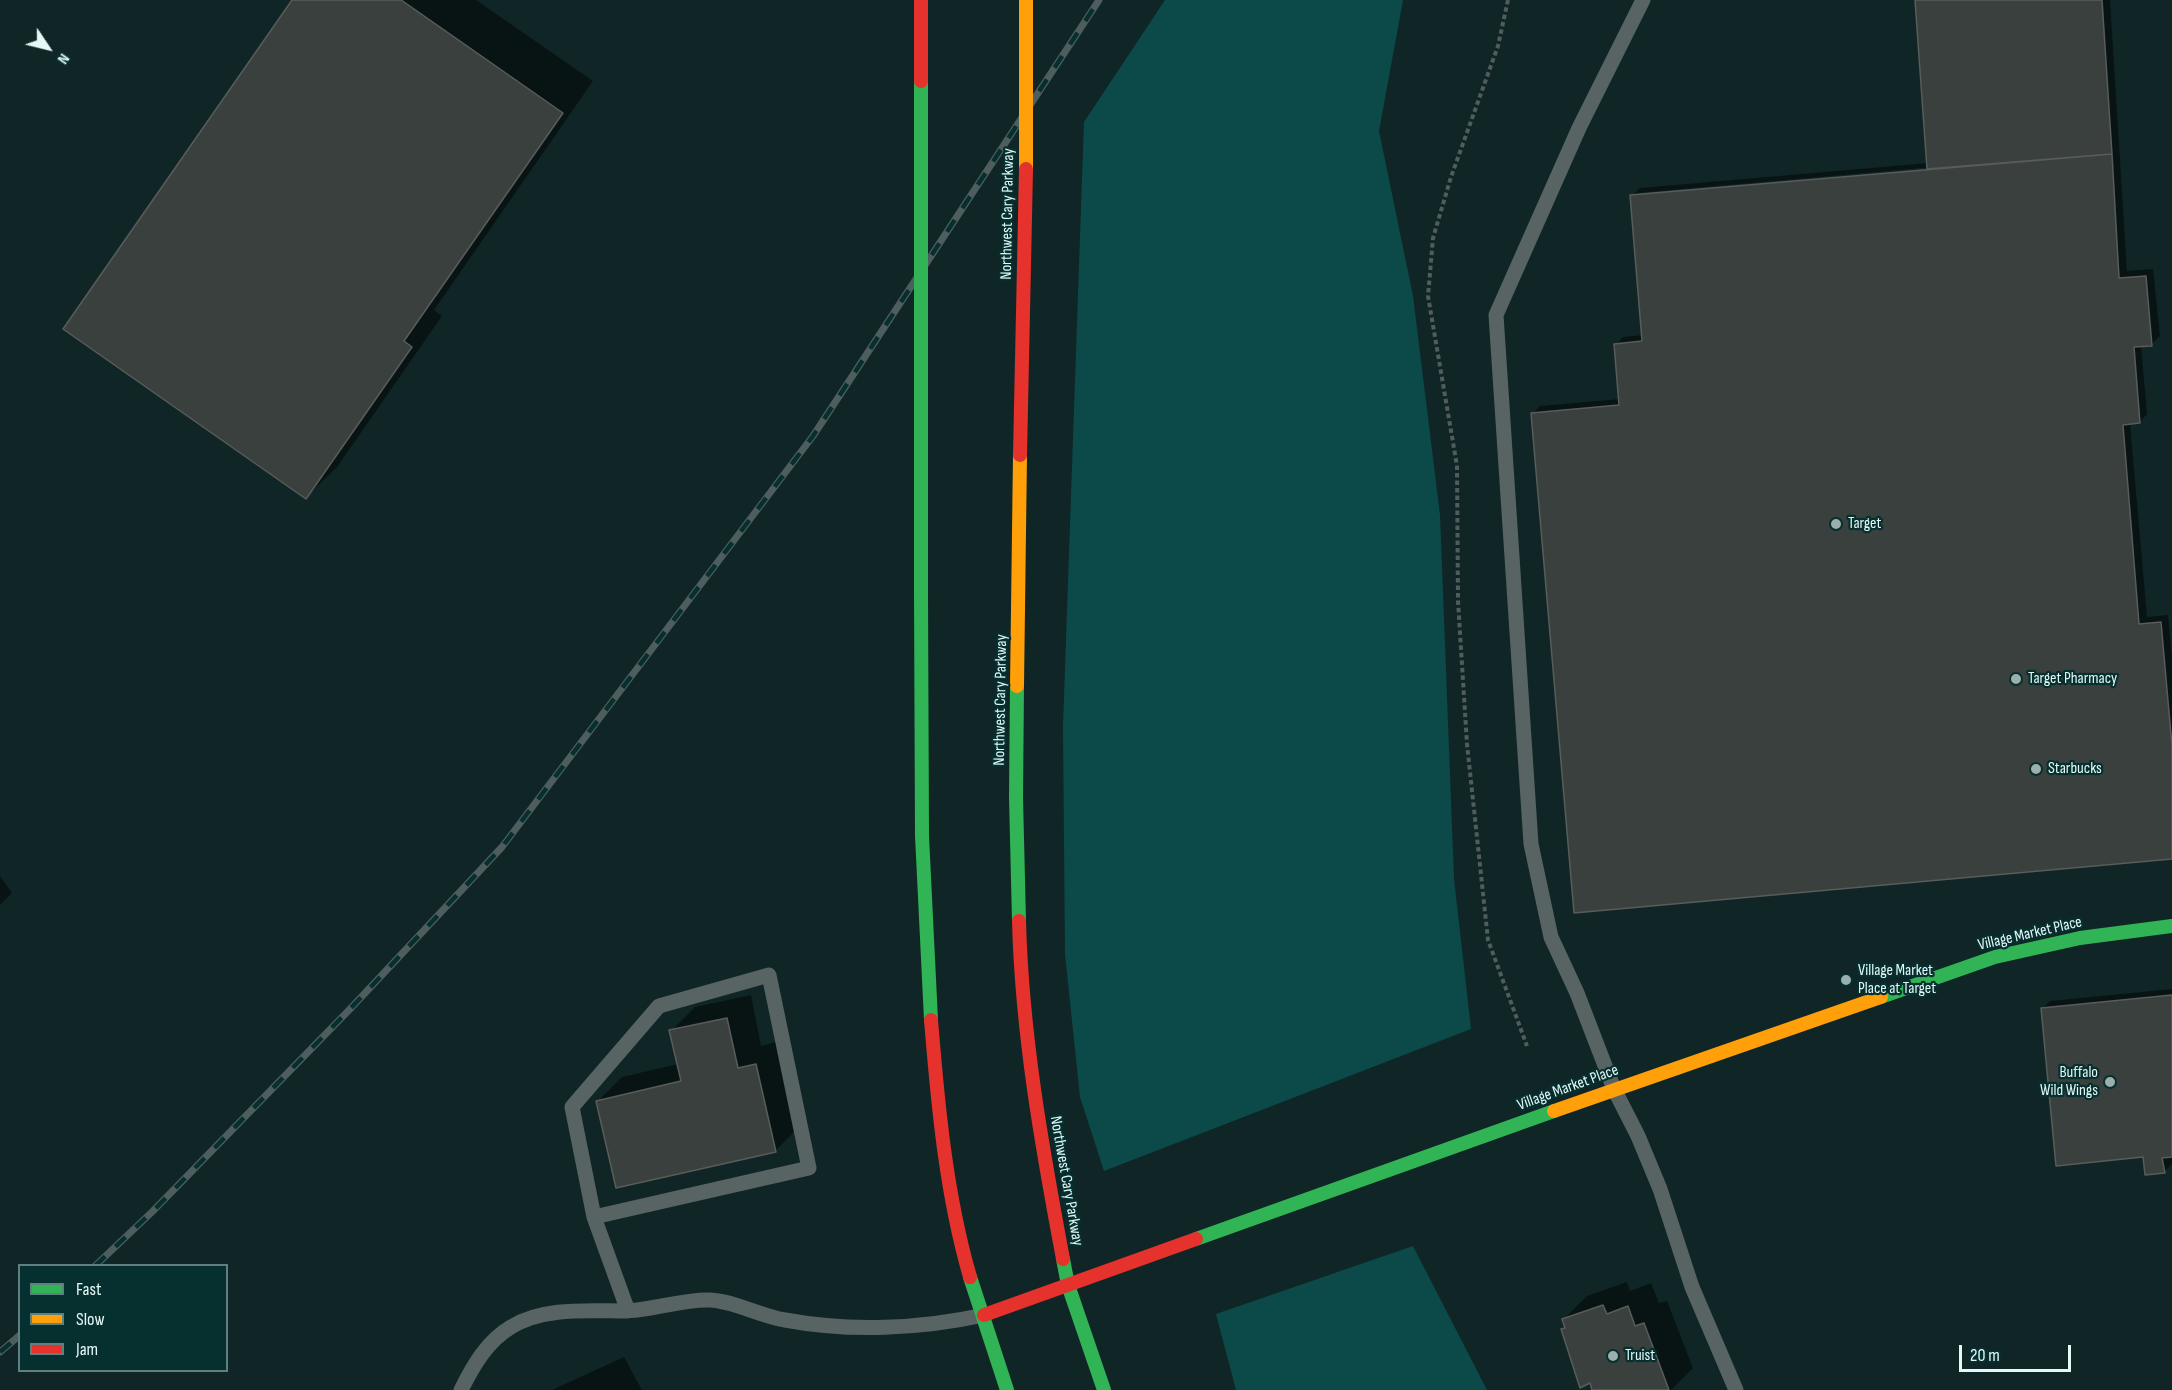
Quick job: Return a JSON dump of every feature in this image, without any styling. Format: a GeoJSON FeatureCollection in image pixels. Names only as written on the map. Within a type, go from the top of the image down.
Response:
{"type":"FeatureCollection","features":[{"type":"Feature","properties":{"kind":"main road"},"geometry":{"type":"LineString","coordinates":[[921,0],[922,903],[929,1027],[943,1136],[961,1240],[1007,1390]]}},
{"type":"Feature","properties":{"kind":"main road","name":"Northwest Cary Parkway"},"geometry":{"type":"LineString","coordinates":[[1026,0],[1027,73],[1016,808],[1021,991],[1041,1139],[1068,1285],[1104,1390]]}},
{"type":"Feature","properties":{"kind":"main road","name":"Village Market Place"},"geometry":{"type":"LineString","coordinates":[[984,1315],[1614,1089],[1995,957],[2080,938],[2172,926]]}},
{"type":"Feature","properties":{"kind":"lane"},"geometry":{"type":"LineString","coordinates":[[1643,0],[1579,128],[1497,315],[1531,844],[1551,937],[1577,993],[1614,1089],[1652,1168],[1692,1287],[1736,1390]]}},
{"type":"Feature","properties":{"kind":"lane"},"geometry":{"type":"LineString","coordinates":[[594,1217],[809,1168],[769,975],[659,1006],[572,1107],[594,1217],[628,1311]]}},
{"type":"Feature","properties":{"kind":"lane"},"geometry":{"type":"LineString","coordinates":[[461,1390],[488,1345],[512,1326],[538,1316],[571,1312],[628,1311],[710,1300],[785,1320],[861,1327],[920,1326],[984,1315]]}},
{"type":"Feature","properties":{"kind":"path"},"geometry":{"type":"LineString","coordinates":[[1508,0],[1498,46],[1451,177],[1433,238],[1428,296],[1457,466],[1458,601],[1467,744],[1488,940],[1527,1046]]}},
{"type":"Feature","properties":{"kind":"shaded area"},"geometry":{"type":"Polygon","coordinates":[[[1165,0],[1403,0],[1379,131],[1413,296],[1440,515],[1454,879],[1471,1029],[1104,1171],[1080,1097],[1065,954],[1063,726],[1084,122],[1165,0]]]}},
{"type":"Feature","properties":{"kind":"shaded area"},"geometry":{"type":"Polygon","coordinates":[[[1413,1246],[1487,1390],[1236,1390],[1216,1314],[1413,1246]]]}},
{"type":"Feature","properties":{"kind":"building"},"geometry":{"type":"Polygon","coordinates":[[[292,0],[401,0],[563,113],[404,341],[412,347],[306,499],[63,329],[292,0]]]}},
{"type":"Feature","properties":{"kind":"building"},"geometry":{"type":"Polygon","coordinates":[[[1915,0],[2102,0],[2112,154],[1927,169],[1915,0]]]}},
{"type":"Feature","properties":{"kind":"building","name":"Target"},"geometry":{"type":"Polygon","coordinates":[[[2112,154],[2119,278],[2146,276],[2152,346],[2134,347],[2140,423],[2123,425],[2139,624],[2161,622],[2172,746],[2172,859],[1574,913],[1531,413],[1619,405],[1614,344],[1642,341],[1630,195],[2112,154]]]}},
{"type":"Feature","properties":{"kind":"building","name":"Buffalo Wild Wings"},"geometry":{"type":"Polygon","coordinates":[[[2172,995],[2172,1157],[2162,1158],[2165,1173],[2145,1175],[2143,1157],[2056,1166],[2041,1008],[2172,995]]]}},
{"type":"Feature","properties":{"kind":"building"},"geometry":{"type":"Polygon","coordinates":[[[727,1018],[738,1068],[756,1064],[776,1152],[616,1188],[596,1101],[681,1081],[669,1030],[727,1018]]]}},
{"type":"Feature","properties":{"kind":"building","name":"Truist"},"geometry":{"type":"Polygon","coordinates":[[[1603,1305],[1607,1314],[1628,1306],[1635,1326],[1644,1323],[1669,1390],[1592,1390],[1590,1383],[1580,1388],[1561,1329],[1565,1328],[1562,1319],[1603,1305]]]}},
{"type":"Feature","properties":{"kind":"railway"},"geometry":{"type":"LineString","coordinates":[[97,1264],[153,1211],[351,1008],[502,847],[813,436],[1099,0]]}},
{"type":"Feature","properties":{"kind":"railway"},"geometry":{"type":"LineString","coordinates":[[0,1352],[18,1337]]}},
{"type":"Feature","properties":{"kind":"traffic: fast"},"geometry":{"type":"LineString","coordinates":[[921,81],[921,593]]}},
{"type":"Feature","properties":{"kind":"traffic: fast"},"geometry":{"type":"LineString","coordinates":[[921,593],[922,836],[931,1020]]}},
{"type":"Feature","properties":{"kind":"traffic: fast"},"geometry":{"type":"LineString","coordinates":[[1017,686],[1016,797],[1019,921]]}},
{"type":"Feature","properties":{"kind":"traffic: fast"},"geometry":{"type":"LineString","coordinates":[[1881,997],[1995,957],[2080,938],[2172,926]]}},
{"type":"Feature","properties":{"kind":"traffic: fast"},"geometry":{"type":"LineString","coordinates":[[1196,1239],[1554,1111]]}},
{"type":"Feature","properties":{"kind":"traffic: fast"},"geometry":{"type":"LineString","coordinates":[[1063,1259],[1068,1285],[1104,1390]]}},
{"type":"Feature","properties":{"kind":"traffic: fast"},"geometry":{"type":"LineString","coordinates":[[970,1277],[1007,1390]]}},
{"type":"Feature","properties":{"kind":"traffic: slow"},"geometry":{"type":"LineString","coordinates":[[1026,0],[1026,169]]}},
{"type":"Feature","properties":{"kind":"traffic: slow"},"geometry":{"type":"LineString","coordinates":[[1017,686],[1020,455]]}},
{"type":"Feature","properties":{"kind":"traffic: slow"},"geometry":{"type":"LineString","coordinates":[[1554,1111],[1881,997]]}},
{"type":"Feature","properties":{"kind":"traffic: jam"},"geometry":{"type":"LineString","coordinates":[[921,0],[921,81]]}},
{"type":"Feature","properties":{"kind":"traffic: jam"},"geometry":{"type":"LineString","coordinates":[[1020,455],[1026,169]]}},
{"type":"Feature","properties":{"kind":"traffic: jam"},"geometry":{"type":"LineString","coordinates":[[1019,921],[1029,1049],[1063,1259]]}},
{"type":"Feature","properties":{"kind":"traffic: jam"},"geometry":{"type":"LineString","coordinates":[[931,1020],[949,1182],[970,1277]]}},
{"type":"Feature","properties":{"kind":"traffic: jam"},"geometry":{"type":"LineString","coordinates":[[984,1315],[1196,1239]]}},
{"type":"Feature","properties":{"kind":"place","name":"Target"},"geometry":{"type":"Point","coordinates":[1836,524]}},
{"type":"Feature","properties":{"kind":"place","name":"Target Pharmacy"},"geometry":{"type":"Point","coordinates":[2016,679]}},
{"type":"Feature","properties":{"kind":"place","name":"Starbucks"},"geometry":{"type":"Point","coordinates":[2036,769]}},
{"type":"Feature","properties":{"kind":"place","name":"Village Market Place at Target"},"geometry":{"type":"Point","coordinates":[1846,980]}},
{"type":"Feature","properties":{"kind":"place","name":"Buffalo Wild Wings"},"geometry":{"type":"Point","coordinates":[2110,1082]}},
{"type":"Feature","properties":{"kind":"place","name":"Truist"},"geometry":{"type":"Point","coordinates":[1613,1356]}}]}
